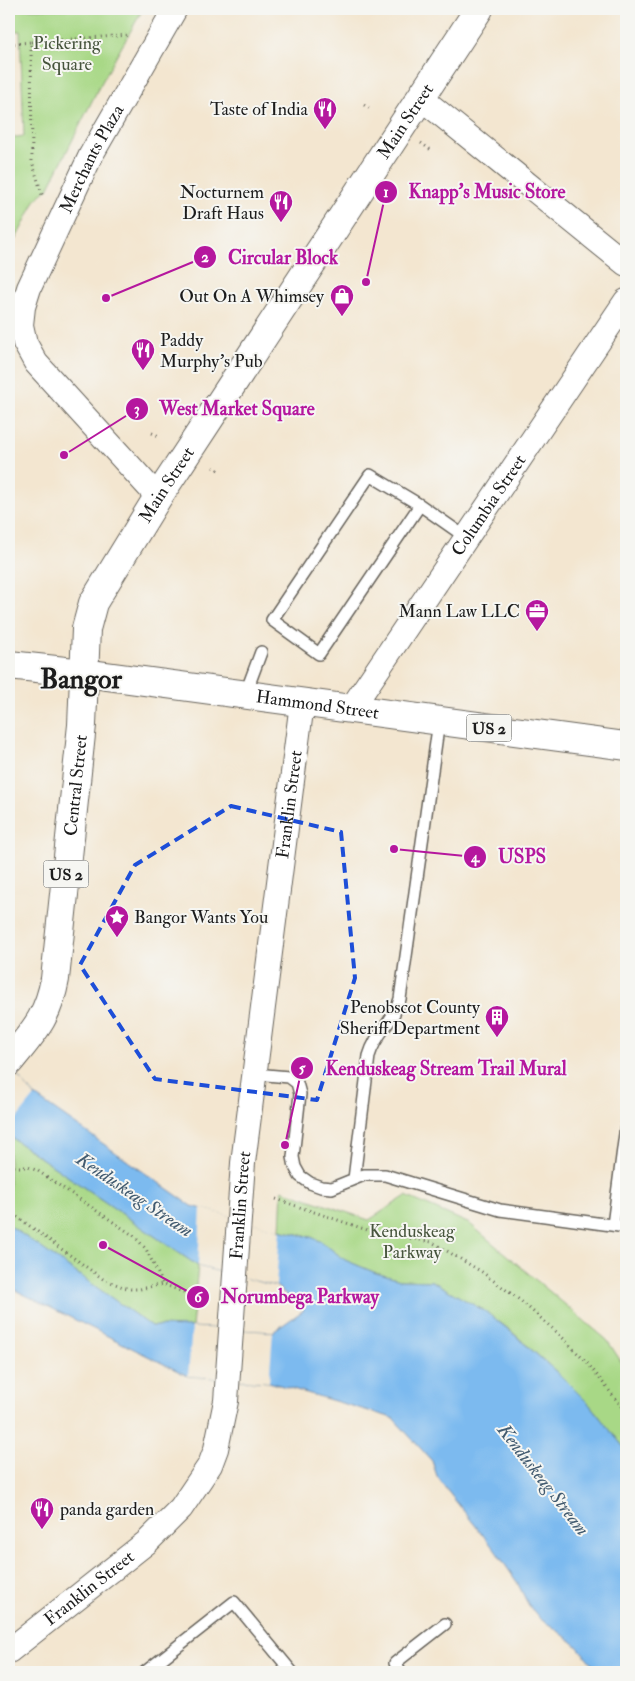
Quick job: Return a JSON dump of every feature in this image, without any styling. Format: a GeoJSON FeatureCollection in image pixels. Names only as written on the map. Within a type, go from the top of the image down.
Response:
{"type":"FeatureCollection","features":[{"type":"Feature","properties":{"kind":"main road","name":"Main Street"},"geometry":{"type":"LineString","coordinates":[[84,673],[86,629],[93,603],[158,497],[479,9]]}},
{"type":"Feature","properties":{"kind":"main road","name":"Hammond Street"},"geometry":{"type":"LineString","coordinates":[[9,665],[84,673],[626,746]]}},
{"type":"Feature","properties":{"kind":"main road","name":"Central Street"},"geometry":{"type":"LineString","coordinates":[[9,1062],[44,1017],[53,992],[82,725],[84,673]]}},
{"type":"Feature","properties":{"kind":"street","name":"Merchants Plaza"},"geometry":{"type":"LineString","coordinates":[[15,317],[91,155],[176,9]]}},
{"type":"Feature","properties":{"kind":"street"},"geometry":{"type":"LineString","coordinates":[[421,98],[626,264]]}},
{"type":"Feature","properties":{"kind":"street","name":"Columbia Street"},"geometry":{"type":"LineString","coordinates":[[351,709],[626,301]]}},
{"type":"Feature","properties":{"kind":"street"},"geometry":{"type":"LineString","coordinates":[[15,317],[21,325],[25,344],[36,363],[158,497]]}},
{"type":"Feature","properties":{"kind":"street","name":"Franklin Street"},"geometry":{"type":"LineString","coordinates":[[9,1651],[147,1542],[181,1508],[210,1465],[224,1416],[238,1219],[302,703]]}},
{"type":"Feature","properties":{"kind":"lane"},"geometry":{"type":"LineString","coordinates":[[420,505],[319,654],[272,620],[370,475],[420,505],[467,538]]}},
{"type":"Feature","properties":{"kind":"lane"},"geometry":{"type":"LineString","coordinates":[[245,695],[261,652]]}},
{"type":"Feature","properties":{"kind":"lane"},"geometry":{"type":"LineString","coordinates":[[354,1178],[372,1044],[379,1033],[391,1021],[397,1011],[400,999],[440,721]]}},
{"type":"Feature","properties":{"kind":"lane"},"geometry":{"type":"LineString","coordinates":[[255,1074],[289,1077],[300,1088],[293,1157],[295,1167],[300,1176],[310,1183],[320,1187],[332,1188],[354,1178],[374,1174],[385,1175],[500,1210],[626,1227]]}},
{"type":"Feature","properties":{"kind":"lane"},"geometry":{"type":"LineString","coordinates":[[613,1225],[626,1126]]}},
{"type":"Feature","properties":{"kind":"lane"},"geometry":{"type":"LineString","coordinates":[[145,1672],[234,1602],[292,1672]]}},
{"type":"Feature","properties":{"kind":"lane"},"geometry":{"type":"LineString","coordinates":[[402,1672],[395,1664],[445,1624]]}},
{"type":"Feature","properties":{"kind":"path"},"geometry":{"type":"LineString","coordinates":[[9,44],[135,35]]}},
{"type":"Feature","properties":{"kind":"path"},"geometry":{"type":"LineString","coordinates":[[31,42],[32,161],[45,203]]}},
{"type":"Feature","properties":{"kind":"path"},"geometry":{"type":"LineString","coordinates":[[364,105],[372,110]]}},
{"type":"Feature","properties":{"kind":"path"},"geometry":{"type":"LineString","coordinates":[[420,143],[431,150]]}},
{"type":"Feature","properties":{"kind":"path"},"geometry":{"type":"LineString","coordinates":[[152,433],[159,436]]}},
{"type":"Feature","properties":{"kind":"path"},"geometry":{"type":"LineString","coordinates":[[213,467],[220,471]]}},
{"type":"Feature","properties":{"kind":"path"},"geometry":{"type":"LineString","coordinates":[[9,1167],[28,1167],[38,1171],[134,1236],[146,1249],[163,1284]]}},
{"type":"Feature","properties":{"kind":"path"},"geometry":{"type":"LineString","coordinates":[[276,1199],[373,1232],[432,1242],[458,1257],[521,1301],[560,1335],[589,1365],[626,1412]]}},
{"type":"Feature","properties":{"kind":"path"},"geometry":{"type":"LineString","coordinates":[[9,1211],[104,1279],[123,1287],[140,1289],[163,1284],[200,1299]]}},
{"type":"Feature","properties":{"kind":"highlighted area"},"geometry":{"type":"Polygon","coordinates":[[[231,806],[341,832],[355,978],[317,1100],[155,1079],[80,965],[135,865],[231,806]]]}},
{"type":"Feature","properties":{"kind":"green space","name":"Pickering Square"},"geometry":{"type":"Polygon","coordinates":[[[9,9],[143,9],[98,89],[48,189],[36,199],[16,239],[9,177],[9,138],[24,136],[20,31],[9,31],[9,9]]]}},
{"type":"Feature","properties":{"kind":"green space"},"geometry":{"type":"Polygon","coordinates":[[[9,1136],[198,1266],[192,1327],[151,1326],[9,1225],[9,1136]]]}},
{"type":"Feature","properties":{"kind":"green space","name":"Kenduskeag Parkway"},"geometry":{"type":"Polygon","coordinates":[[[282,1190],[369,1220],[406,1196],[470,1224],[607,1340],[626,1369],[626,1450],[589,1404],[561,1376],[510,1330],[486,1312],[432,1281],[400,1280],[376,1273],[345,1260],[322,1242],[311,1237],[280,1230],[282,1190]]]}},
{"type":"Feature","properties":{"kind":"water","name":"Kenduskeag Stream"},"geometry":{"type":"Polygon","coordinates":[[[9,1067],[35,1096],[192,1206],[274,1229],[311,1237],[322,1242],[345,1260],[376,1273],[400,1280],[432,1281],[486,1312],[561,1376],[589,1404],[626,1450],[626,1672],[599,1672],[576,1645],[540,1619],[528,1604],[517,1582],[495,1550],[437,1476],[432,1461],[393,1418],[269,1382],[188,1376],[9,1287],[9,1225],[151,1326],[273,1332],[304,1310],[276,1286],[198,1266],[9,1136],[9,1067]]]}},
{"type":"Feature","properties":{"kind":"pier"},"geometry":{"type":"Polygon","coordinates":[[[9,1067],[35,1096],[9,1128],[9,1067]]]}},
{"type":"Feature","properties":{"kind":"pier"},"geometry":{"type":"Polygon","coordinates":[[[201,1208],[280,1230],[276,1286],[198,1266],[201,1208]]]}},
{"type":"Feature","properties":{"kind":"pier"},"geometry":{"type":"Polygon","coordinates":[[[192,1327],[273,1332],[269,1382],[188,1376],[192,1327]]]}},
{"type":"Feature","properties":{"kind":"place","name":"Taste of India"},"geometry":{"type":"Point","coordinates":[325,130]}},
{"type":"Feature","properties":{"kind":"place","name":"Nocturnem Draft Haus"},"geometry":{"type":"Point","coordinates":[281,223]}},
{"type":"Feature","properties":{"kind":"place","name":"Knapp's Music Store"},"geometry":{"type":"Point","coordinates":[366,282]}},
{"type":"Feature","properties":{"kind":"place","name":"Circular Block"},"geometry":{"type":"Point","coordinates":[106,298]}},
{"type":"Feature","properties":{"kind":"place","name":"Out On A Whimsey"},"geometry":{"type":"Point","coordinates":[342,317]}},
{"type":"Feature","properties":{"kind":"place","name":"Paddy Murphy's Pub"},"geometry":{"type":"Point","coordinates":[143,371]}},
{"type":"Feature","properties":{"kind":"place","name":"West Market Square"},"geometry":{"type":"Point","coordinates":[64,455]}},
{"type":"Feature","properties":{"kind":"place","name":"Mann Law LLC"},"geometry":{"type":"Point","coordinates":[537,632]}},
{"type":"Feature","properties":{"kind":"place","name":"USPS"},"geometry":{"type":"Point","coordinates":[394,849]}},
{"type":"Feature","properties":{"kind":"place","name":"Bangor Wants You"},"geometry":{"type":"Point","coordinates":[117,938]}},
{"type":"Feature","properties":{"kind":"place","name":"Penobscot County Sheriff Department"},"geometry":{"type":"Point","coordinates":[497,1038]}},
{"type":"Feature","properties":{"kind":"place","name":"Kenduskeag Stream Trail Mural"},"geometry":{"type":"Point","coordinates":[285,1145]}},
{"type":"Feature","properties":{"kind":"place","name":"Norumbega Parkway"},"geometry":{"type":"Point","coordinates":[103,1245]}},
{"type":"Feature","properties":{"kind":"place","name":"panda garden"},"geometry":{"type":"Point","coordinates":[42,1530]}},
{"type":"Feature","properties":{"kind":"district","name":"Bangor"},"geometry":{"type":"Point","coordinates":[81,678]}}]}
